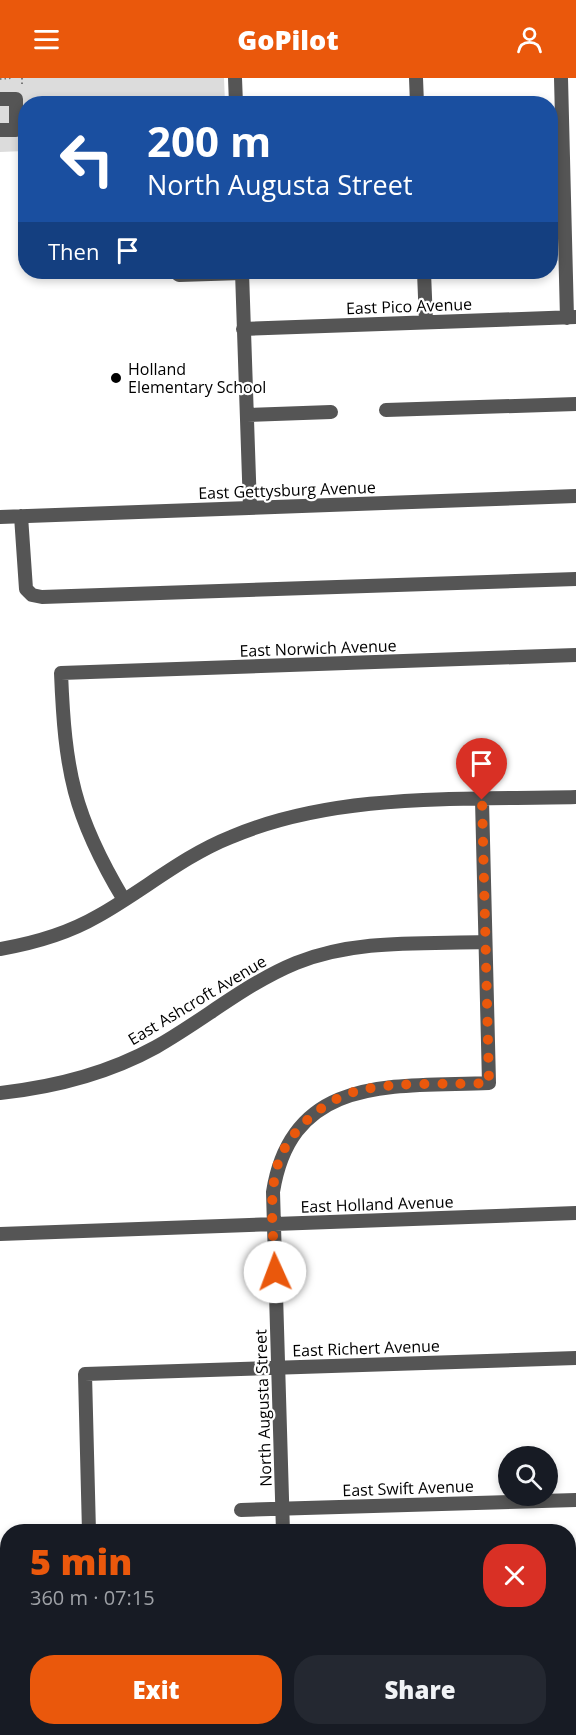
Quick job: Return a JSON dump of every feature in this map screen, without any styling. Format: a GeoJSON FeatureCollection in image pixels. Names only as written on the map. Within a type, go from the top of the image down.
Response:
{"type":"FeatureCollection","features":[{"type":"Feature","properties":{"kind":"street"},"geometry":{"type":"LineString","coordinates":[[235,78],[236,96]]}},
{"type":"Feature","properties":{"kind":"street"},"geometry":{"type":"LineString","coordinates":[[416,78],[417,96]]}},
{"type":"Feature","properties":{"kind":"street"},"geometry":{"type":"LineString","coordinates":[[561,78],[572,317]]}},
{"type":"Feature","properties":{"kind":"street"},"geometry":{"type":"LineString","coordinates":[[0,99],[16,99],[16,130],[0,130]]}},
{"type":"Feature","properties":{"kind":"street"},"geometry":{"type":"LineString","coordinates":[[242,279],[250,508]]}},
{"type":"Feature","properties":{"kind":"street"},"geometry":{"type":"LineString","coordinates":[[424,279],[426,322]]}},
{"type":"Feature","properties":{"kind":"street","name":"East Pico Avenue"},"geometry":{"type":"LineString","coordinates":[[243,329],[572,317]]}},
{"type":"Feature","properties":{"kind":"street"},"geometry":{"type":"LineString","coordinates":[[386,410],[576,404]]}},
{"type":"Feature","properties":{"kind":"street"},"geometry":{"type":"LineString","coordinates":[[247,415],[331,412]]}},
{"type":"Feature","properties":{"kind":"street","name":"East Gettysburg Avenue"},"geometry":{"type":"LineString","coordinates":[[0,517],[576,496]]}},
{"type":"Feature","properties":{"kind":"street"},"geometry":{"type":"LineString","coordinates":[[21,516],[26,589],[32,595],[42,597],[576,579]]}},
{"type":"Feature","properties":{"kind":"street","name":"East Norwich Avenue"},"geometry":{"type":"LineString","coordinates":[[124,900],[99,859],[75,798],[65,749],[61,673],[576,655]]}},
{"type":"Feature","properties":{"kind":"street"},"geometry":{"type":"LineString","coordinates":[[0,949],[31,944],[68,931],[229,837],[267,823],[343,806],[576,797]]}},
{"type":"Feature","properties":{"kind":"street","name":"North Augusta Street"},"geometry":{"type":"LineString","coordinates":[[283,1524],[273,1192],[277,1166],[293,1136],[329,1104],[357,1091],[385,1087],[489,1083],[482,800]]}},
{"type":"Feature","properties":{"kind":"street","name":"East Ashcroft Avenue"},"geometry":{"type":"LineString","coordinates":[[0,1094],[76,1080],[108,1069],[156,1047],[270,975],[325,954],[386,945],[485,942]]}},
{"type":"Feature","properties":{"kind":"street","name":"East Holland Avenue"},"geometry":{"type":"LineString","coordinates":[[0,1234],[576,1213]]}},
{"type":"Feature","properties":{"kind":"street","name":"East Richert Avenue"},"geometry":{"type":"LineString","coordinates":[[89,1524],[85,1374],[576,1358]]}},
{"type":"Feature","properties":{"kind":"street","name":"East Swift Avenue"},"geometry":{"type":"LineString","coordinates":[[241,1510],[576,1500]]}},
{"type":"Feature","properties":{"kind":"path"},"geometry":{"type":"LineString","coordinates":[[0,79],[12,78]]}},
{"type":"Feature","properties":{"kind":"shaded area"},"geometry":{"type":"Polygon","coordinates":[[[0,78],[224,78],[225,96],[18,96],[18,151],[0,152],[0,78]]]}},
{"type":"Feature","properties":{"kind":"place","name":"Holland Elementary School"},"geometry":{"type":"Point","coordinates":[116,378]}},
{"type":"Feature","properties":{"kind":"route"},"geometry":{"type":"LineString","coordinates":[[275,1272],[273,1192],[277,1166],[288,1143],[304,1124],[329,1104],[357,1091],[385,1087],[489,1083],[482,800]]}}]}
